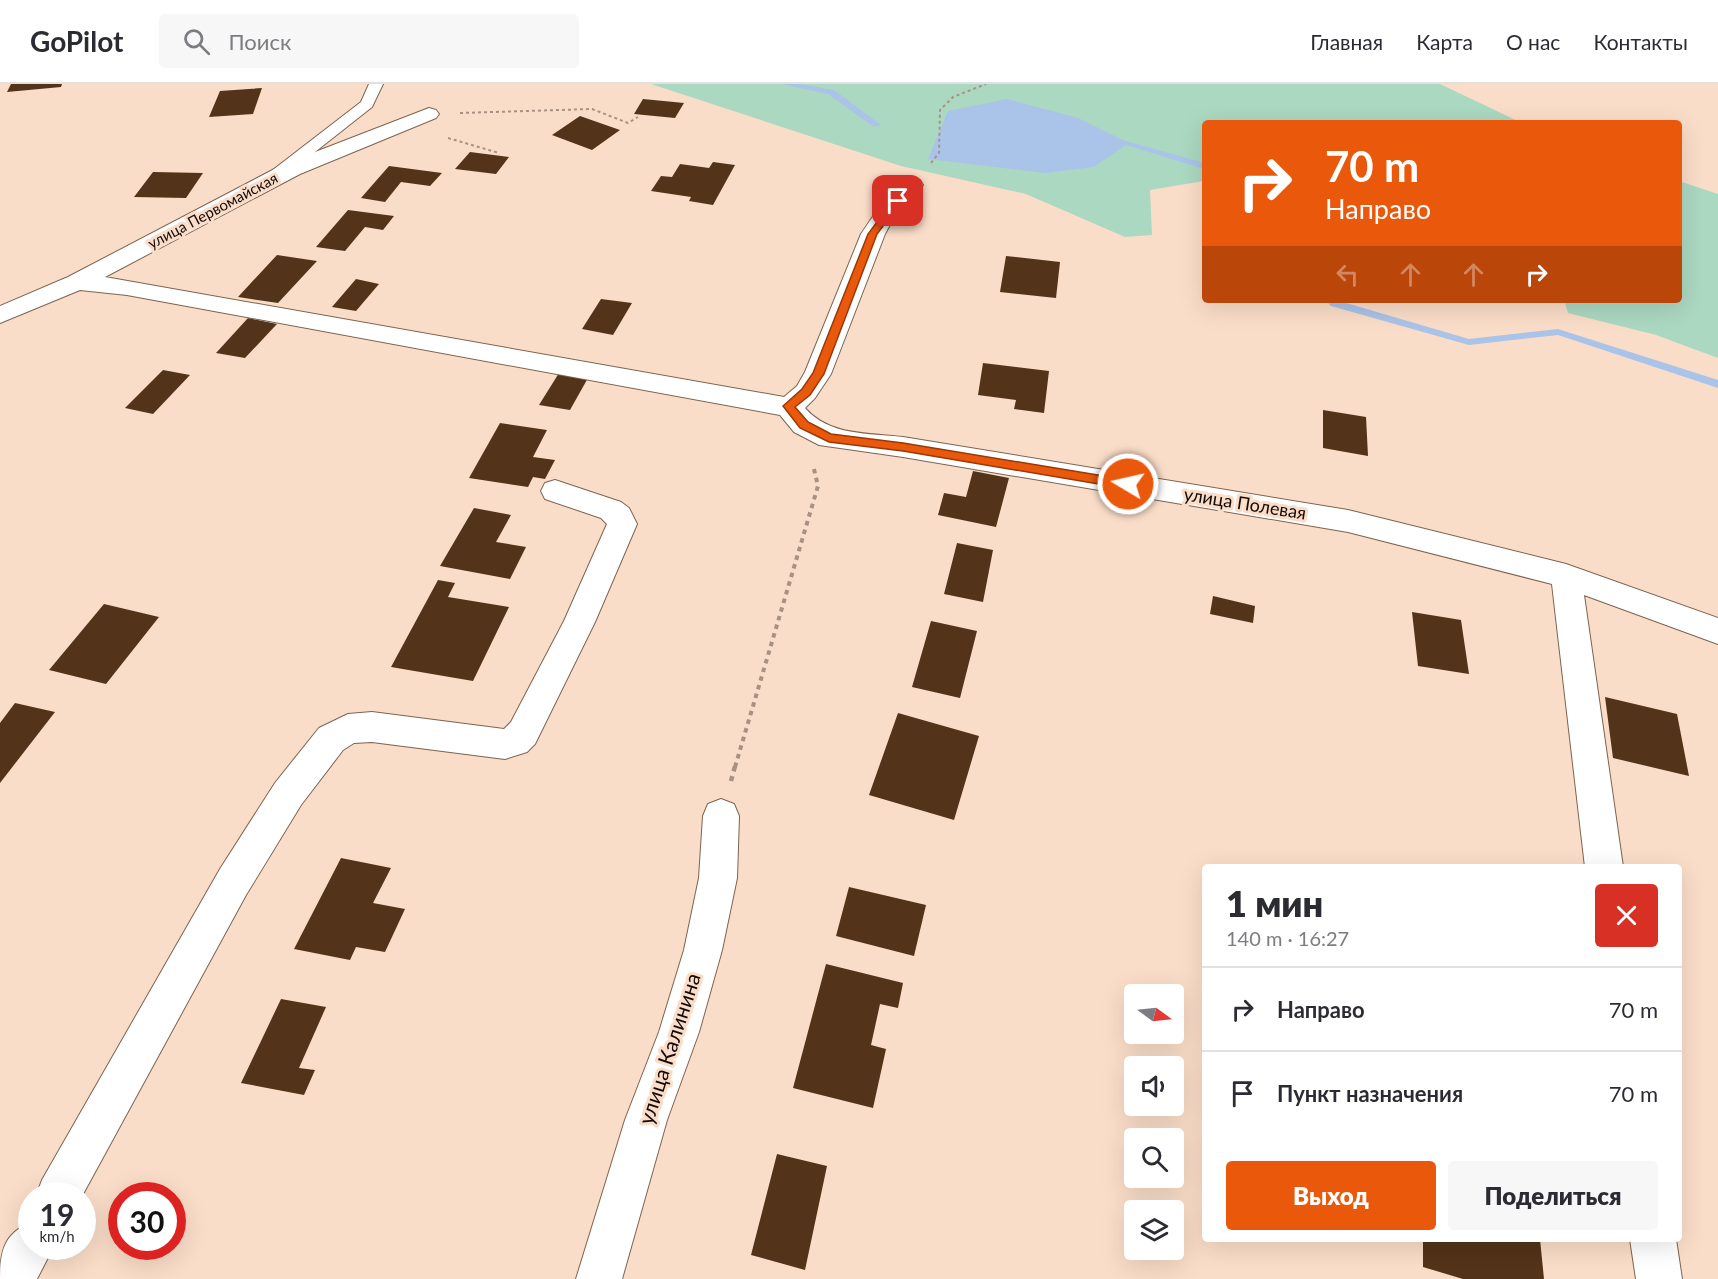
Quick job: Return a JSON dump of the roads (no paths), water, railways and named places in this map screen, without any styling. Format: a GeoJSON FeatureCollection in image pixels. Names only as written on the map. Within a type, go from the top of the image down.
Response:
{"type":"FeatureCollection","features":[{"type":"Feature","properties":{"kind":"street","name":"улица Первомайская"},"geometry":{"type":"LineString","coordinates":[[0,315],[77,282],[292,169],[418,118]]}},
{"type":"Feature","properties":{"kind":"street"},"geometry":{"type":"LineString","coordinates":[[77,282],[138,289],[789,406],[806,392],[818,374],[873,234],[884,216],[912,185]]}},
{"type":"Feature","properties":{"kind":"street","name":"улица Полевая"},"geometry":{"type":"LineString","coordinates":[[789,406],[804,425],[829,438],[903,447],[1348,521],[1566,576],[1718,631]]}},
{"type":"Feature","properties":{"kind":"street"},"geometry":{"type":"LineString","coordinates":[[66,1182],[233,882],[288,794],[331,739],[348,729],[372,727],[506,744],[515,741],[523,733],[579,622],[622,524],[619,516],[612,510],[555,491]]}},
{"type":"Feature","properties":{"kind":"street"},"geometry":{"type":"LineString","coordinates":[[1566,576],[1604,864]]}},
{"type":"Feature","properties":{"kind":"street","name":"улица Калинина"},"geometry":{"type":"LineString","coordinates":[[599,1279],[646,1120],[679,1032],[702,950],[718,878],[721,816]]}},
{"type":"Feature","properties":{"kind":"street"},"geometry":{"type":"LineString","coordinates":[[1653,1242],[1659,1279]]}},
{"type":"Feature","properties":{"kind":"street"},"geometry":{"type":"LineString","coordinates":[[12,1279],[23,1260]]}},
{"type":"Feature","properties":{"kind":"lane"},"geometry":{"type":"LineString","coordinates":[[267,183],[367,104],[376,84]]}},
{"type":"Feature","properties":{"kind":"water"},"geometry":{"type":"Polygon","coordinates":[[[1007,99],[1078,118],[1129,143],[1094,167],[1045,173],[928,159],[948,111],[1007,99]]]}},
{"type":"Feature","properties":{"kind":"waterway"},"geometry":{"type":"LineString","coordinates":[[785,84],[831,92],[877,125]]}},
{"type":"Feature","properties":{"kind":"waterway"},"geometry":{"type":"LineString","coordinates":[[1129,143],[1202,165]]}},
{"type":"Feature","properties":{"kind":"waterway"},"geometry":{"type":"LineString","coordinates":[[1334,303],[1469,342],[1558,332],[1718,384]]}}]}
